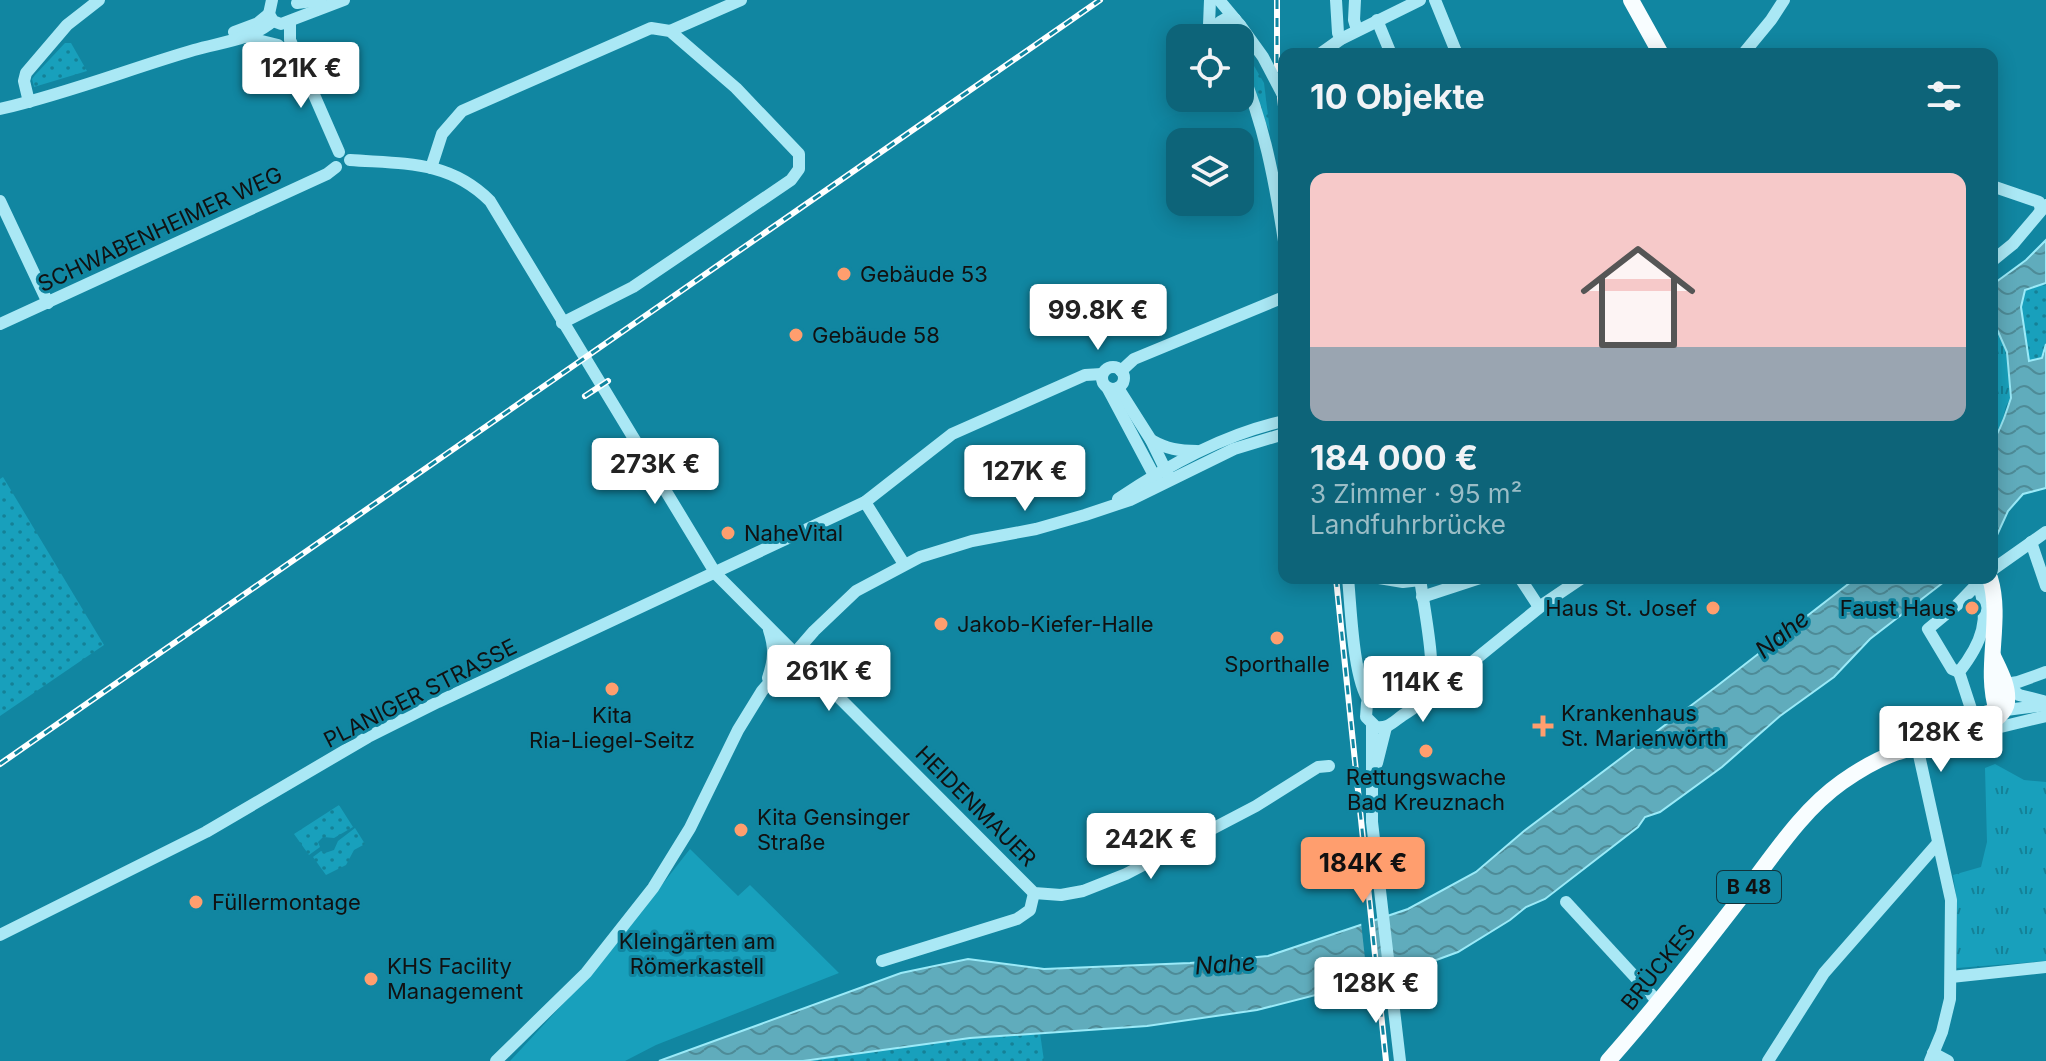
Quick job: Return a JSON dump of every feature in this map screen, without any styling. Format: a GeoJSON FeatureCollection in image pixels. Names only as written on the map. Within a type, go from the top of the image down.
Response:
{"type":"FeatureCollection","features":[{"type":"Feature","properties":{"kind":"main road"},"geometry":{"type":"LineString","coordinates":[[1631,0],[1658,48]]}},
{"type":"Feature","properties":{"kind":"main road"},"geometry":{"type":"LineString","coordinates":[[1986,584],[1995,604],[2000,712]]}},
{"type":"Feature","properties":{"kind":"main road","name":"BRÜCKES"},"geometry":{"type":"LineString","coordinates":[[1917,746],[1928,736],[1974,718],[2000,712]]}},
{"type":"Feature","properties":{"kind":"main road","name":"BRÜCKES"},"geometry":{"type":"LineString","coordinates":[[1608,1061],[1659,1003],[1818,801],[1874,762],[1917,746],[1961,736],[2000,712]]}},
{"type":"Feature","properties":{"kind":"street"},"geometry":{"type":"LineString","coordinates":[[29,102],[24,81],[26,73],[67,25],[99,0]]}},
{"type":"Feature","properties":{"kind":"street"},"geometry":{"type":"LineString","coordinates":[[195,50],[280,11],[321,0]]}},
{"type":"Feature","properties":{"kind":"street"},"geometry":{"type":"LineString","coordinates":[[0,111],[241,38],[263,30],[280,11],[344,0]]}},
{"type":"Feature","properties":{"kind":"street"},"geometry":{"type":"LineString","coordinates":[[670,31],[741,0]]}},
{"type":"Feature","properties":{"kind":"street"},"geometry":{"type":"LineString","coordinates":[[1209,24],[1210,0]]}},
{"type":"Feature","properties":{"kind":"street"},"geometry":{"type":"LineString","coordinates":[[1219,0],[1263,57],[1278,86]]}},
{"type":"Feature","properties":{"kind":"street"},"geometry":{"type":"LineString","coordinates":[[1336,0],[1341,39]]}},
{"type":"Feature","properties":{"kind":"street"},"geometry":{"type":"LineString","coordinates":[[1355,0],[1357,30]]}},
{"type":"Feature","properties":{"kind":"street"},"geometry":{"type":"LineString","coordinates":[[1328,48],[1357,30],[1420,0]]}},
{"type":"Feature","properties":{"kind":"street"},"geometry":{"type":"LineString","coordinates":[[1435,0],[1455,48]]}},
{"type":"Feature","properties":{"kind":"street"},"geometry":{"type":"LineString","coordinates":[[1748,48],[1784,0]]}},
{"type":"Feature","properties":{"kind":"street"},"geometry":{"type":"LineString","coordinates":[[280,11],[294,58],[344,156]]}},
{"type":"Feature","properties":{"kind":"street"},"geometry":{"type":"LineString","coordinates":[[1220,24],[1227,18],[1238,22]]}},
{"type":"Feature","properties":{"kind":"street"},"geometry":{"type":"LineString","coordinates":[[1377,20],[1389,48]]}},
{"type":"Feature","properties":{"kind":"street"},"geometry":{"type":"LineString","coordinates":[[431,168],[442,134],[462,111],[651,28],[670,31],[736,88],[799,154],[799,169],[791,180],[633,287],[562,323]]}},
{"type":"Feature","properties":{"kind":"street"},"geometry":{"type":"LineString","coordinates":[[241,38],[263,39],[294,58]]}},
{"type":"Feature","properties":{"kind":"street"},"geometry":{"type":"LineString","coordinates":[[1254,112],[1278,202]]}},
{"type":"Feature","properties":{"kind":"street","name":"HEIDENMAUER"},"geometry":{"type":"LineString","coordinates":[[344,156],[454,174],[473,184],[490,201],[716,574],[1034,893],[1061,895],[1083,891],[1126,874],[1256,806],[1318,767],[1329,766]]}},
{"type":"Feature","properties":{"kind":"street","name":"SCHWABENHEIMER WEG"},"geometry":{"type":"LineString","coordinates":[[0,324],[327,174],[336,167],[346,167],[344,156]]}},
{"type":"Feature","properties":{"kind":"street"},"geometry":{"type":"LineString","coordinates":[[1998,188],[2039,202],[2044,208],[2013,244],[1998,256]]}},
{"type":"Feature","properties":{"kind":"street"},"geometry":{"type":"LineString","coordinates":[[0,201],[48,303]]}},
{"type":"Feature","properties":{"kind":"street","name":"PLANIGER STRASSE"},"geometry":{"type":"LineString","coordinates":[[0,935],[206,832],[368,737],[865,502],[952,434],[1085,375],[1102,374],[1111,367],[1121,371],[1134,359],[1278,299]]}},
{"type":"Feature","properties":{"kind":"street"},"geometry":{"type":"LineString","coordinates":[[1113,388],[1124,380],[1121,371]]}},
{"type":"Feature","properties":{"kind":"street"},"geometry":{"type":"LineString","coordinates":[[1102,374],[1103,384],[1113,388],[1151,440],[1163,478]]}},
{"type":"Feature","properties":{"kind":"street"},"geometry":{"type":"LineString","coordinates":[[1113,388],[1163,478]]}},
{"type":"Feature","properties":{"kind":"street"},"geometry":{"type":"LineString","coordinates":[[1163,478],[1201,450],[1240,433],[1278,423]]}},
{"type":"Feature","properties":{"kind":"street"},"geometry":{"type":"LineString","coordinates":[[496,1061],[586,973],[653,888],[690,828],[738,730],[762,691],[793,653],[856,591],[904,564],[953,546],[1061,523],[1106,507],[1163,478],[1234,449],[1278,436]]}},
{"type":"Feature","properties":{"kind":"street"},"geometry":{"type":"LineString","coordinates":[[1151,440],[1167,449],[1201,450]]}},
{"type":"Feature","properties":{"kind":"street"},"geometry":{"type":"LineString","coordinates":[[865,502],[904,564]]}},
{"type":"Feature","properties":{"kind":"street"},"geometry":{"type":"LineString","coordinates":[[1998,566],[2046,532]]}},
{"type":"Feature","properties":{"kind":"street"},"geometry":{"type":"LineString","coordinates":[[2031,542],[2046,586]]}},
{"type":"Feature","properties":{"kind":"street"},"geometry":{"type":"LineString","coordinates":[[733,591],[732,574],[749,557]]}},
{"type":"Feature","properties":{"kind":"street"},"geometry":{"type":"LineString","coordinates":[[1349,584],[1358,666],[1365,695],[1407,701],[1426,696]]}},
{"type":"Feature","properties":{"kind":"street"},"geometry":{"type":"LineString","coordinates":[[1384,725],[1426,696],[1431,682],[1421,584]]}},
{"type":"Feature","properties":{"kind":"street"},"geometry":{"type":"LineString","coordinates":[[1422,597],[1462,584]]}},
{"type":"Feature","properties":{"kind":"street"},"geometry":{"type":"LineString","coordinates":[[1524,584],[1539,607]]}},
{"type":"Feature","properties":{"kind":"street"},"geometry":{"type":"LineString","coordinates":[[1431,682],[1450,680],[1539,607],[1573,584]]}},
{"type":"Feature","properties":{"kind":"street"},"geometry":{"type":"LineString","coordinates":[[1974,718],[1959,672],[1952,669],[1928,629],[1980,584]]}},
{"type":"Feature","properties":{"kind":"street"},"geometry":{"type":"LineString","coordinates":[[1959,672],[1970,659],[1986,613],[1984,584]]}},
{"type":"Feature","properties":{"kind":"street"},"geometry":{"type":"LineString","coordinates":[[762,691],[774,658],[768,627]]}},
{"type":"Feature","properties":{"kind":"street","name":"HEIDENMAUER"},"geometry":{"type":"LineString","coordinates":[[814,631],[808,653],[821,680]]}},
{"type":"Feature","properties":{"kind":"street"},"geometry":{"type":"LineString","coordinates":[[1997,670],[2031,678],[2046,672]]}},
{"type":"Feature","properties":{"kind":"street"},"geometry":{"type":"LineString","coordinates":[[1997,670],[2017,694],[2042,702]]}},
{"type":"Feature","properties":{"kind":"street"},"geometry":{"type":"LineString","coordinates":[[2031,678],[2028,692],[2042,702]]}},
{"type":"Feature","properties":{"kind":"street"},"geometry":{"type":"LineString","coordinates":[[1374,698],[1365,714],[1384,725]]}},
{"type":"Feature","properties":{"kind":"street"},"geometry":{"type":"LineString","coordinates":[[1392,700],[1397,708],[1384,725],[1371,788],[1389,984],[1400,1061]]}},
{"type":"Feature","properties":{"kind":"street"},"geometry":{"type":"LineString","coordinates":[[2000,712],[2042,702]]}},
{"type":"Feature","properties":{"kind":"street"},"geometry":{"type":"LineString","coordinates":[[2000,712],[2014,720],[2046,716]]}},
{"type":"Feature","properties":{"kind":"street"},"geometry":{"type":"LineString","coordinates":[[1961,736],[2027,719]]}},
{"type":"Feature","properties":{"kind":"street"},"geometry":{"type":"LineString","coordinates":[[1917,746],[1951,900],[1951,977],[1947,1010],[1929,1058],[1948,1061]]}},
{"type":"Feature","properties":{"kind":"street"},"geometry":{"type":"LineString","coordinates":[[1768,1061],[1824,973],[1938,843]]}},
{"type":"Feature","properties":{"kind":"street","name":"HEIDENMAUER"},"geometry":{"type":"LineString","coordinates":[[882,961],[1017,919],[1030,910],[1034,893]]}},
{"type":"Feature","properties":{"kind":"street"},"geometry":{"type":"LineString","coordinates":[[1566,902],[1659,1003]]}},
{"type":"Feature","properties":{"kind":"street"},"geometry":{"type":"LineString","coordinates":[[1951,977],[2046,967]]}},
{"type":"Feature","properties":{"kind":"green space"},"geometry":{"type":"Polygon","coordinates":[[[65,43],[71,43],[87,71],[34,87],[32,79],[65,43]]]}},
{"type":"Feature","properties":{"kind":"green space"},"geometry":{"type":"Polygon","coordinates":[[[1254,66],[1264,83],[1270,132],[1254,95],[1254,66]]]}},
{"type":"Feature","properties":{"kind":"green space"},"geometry":{"type":"Polygon","coordinates":[[[2046,283],[2046,344],[2042,358],[2029,361],[2021,307],[2025,290],[2046,283]]]}},
{"type":"Feature","properties":{"kind":"green space"},"geometry":{"type":"Polygon","coordinates":[[[1998,330],[2007,352],[2011,398],[1999,434],[1998,330]]]}},
{"type":"Feature","properties":{"kind":"green space"},"geometry":{"type":"Polygon","coordinates":[[[3,477],[104,645],[0,716],[0,479],[3,477]]]}},
{"type":"Feature","properties":{"kind":"green space"},"geometry":{"type":"Polygon","coordinates":[[[1995,764],[2024,780],[2046,782],[2046,961],[1957,968],[1957,902],[1953,875],[1981,867],[1987,842],[1985,768],[1995,764]]]}},
{"type":"Feature","properties":{"kind":"green space"},"geometry":{"type":"Polygon","coordinates":[[[339,805],[353,827],[334,838],[323,837],[318,842],[320,847],[309,855],[294,834],[339,805]]]}},
{"type":"Feature","properties":{"kind":"green space"},"geometry":{"type":"Polygon","coordinates":[[[355,828],[365,844],[354,850],[346,865],[326,875],[313,857],[321,851],[334,850],[338,841],[355,828]]]}},
{"type":"Feature","properties":{"kind":"green space","name":"Kleingärten am Römerkastell"},"geometry":{"type":"Polygon","coordinates":[[[690,849],[738,896],[750,885],[839,973],[656,1045],[625,1061],[510,1061],[600,964],[690,849]]]}},
{"type":"Feature","properties":{"kind":"green space"},"geometry":{"type":"Polygon","coordinates":[[[1040,1033],[1044,1061],[803,1061],[970,1038],[1040,1033]]]}},
{"type":"Feature","properties":{"kind":"water"},"geometry":{"type":"Polygon","coordinates":[[[2046,240],[2046,283],[2025,290],[2021,307],[2029,361],[2042,358],[2046,344],[2046,488],[2023,494],[2008,511],[1998,533],[1998,431],[2011,398],[2007,352],[1998,332],[1998,281],[2046,240]]]}},
{"type":"Feature","properties":{"kind":"water","name":"Nahe"},"geometry":{"type":"Polygon","coordinates":[[[1848,584],[1941,584],[1870,639],[1834,677],[1780,716],[1722,767],[1660,812],[1645,817],[1638,827],[1545,899],[1526,907],[1458,952],[1401,973],[1257,1010],[1147,1026],[970,1038],[803,1061],[659,1061],[901,973],[968,959],[1044,969],[1190,963],[1268,956],[1408,909],[1476,872],[1524,831],[1848,584]]]}},
{"type":"Feature","properties":{"kind":"pier"},"geometry":{"type":"Polygon","coordinates":[[[1374,917],[1381,983],[1368,986],[1361,922],[1374,917]]]}},
{"type":"Feature","properties":{"kind":"railway"},"geometry":{"type":"LineString","coordinates":[[0,764],[1100,0]]}},
{"type":"Feature","properties":{"kind":"railway"},"geometry":{"type":"LineString","coordinates":[[1277,0],[1278,77]]}},
{"type":"Feature","properties":{"kind":"railway"},"geometry":{"type":"LineString","coordinates":[[585,396],[608,381]]}},
{"type":"Feature","properties":{"kind":"railway"},"geometry":{"type":"LineString","coordinates":[[1337,584],[1386,1061]]}},
{"type":"Feature","properties":{"kind":"place","name":"Gebäude 53"},"geometry":{"type":"Point","coordinates":[844,274]}},
{"type":"Feature","properties":{"kind":"place","name":"Gebäude 58"},"geometry":{"type":"Point","coordinates":[796,335]}},
{"type":"Feature","properties":{"kind":"place","name":"NaheVital"},"geometry":{"type":"Point","coordinates":[728,533]}},
{"type":"Feature","properties":{"kind":"place","name":"Haus St. Josef"},"geometry":{"type":"Point","coordinates":[1713,608]}},
{"type":"Feature","properties":{"kind":"place","name":"Faust Haus"},"geometry":{"type":"Point","coordinates":[1972,608]}},
{"type":"Feature","properties":{"kind":"place","name":"Jakob-Kiefer-Halle"},"geometry":{"type":"Point","coordinates":[941,624]}},
{"type":"Feature","properties":{"kind":"place","name":"Sporthalle"},"geometry":{"type":"Point","coordinates":[1277,638]}},
{"type":"Feature","properties":{"kind":"place","name":"Kita Ria-Liegel-Seitz"},"geometry":{"type":"Point","coordinates":[612,689]}},
{"type":"Feature","properties":{"kind":"place","name":"Krankenhaus St. Marienwörth"},"geometry":{"type":"Point","coordinates":[1543,726]}},
{"type":"Feature","properties":{"kind":"place","name":"Rettungswache Bad Kreuznach"},"geometry":{"type":"Point","coordinates":[1426,751]}},
{"type":"Feature","properties":{"kind":"place","name":"Kita Gensinger Straße"},"geometry":{"type":"Point","coordinates":[741,830]}},
{"type":"Feature","properties":{"kind":"place","name":"Füllermontage"},"geometry":{"type":"Point","coordinates":[196,902]}},
{"type":"Feature","properties":{"kind":"place","name":"KHS Facility Management"},"geometry":{"type":"Point","coordinates":[371,979]}}]}
